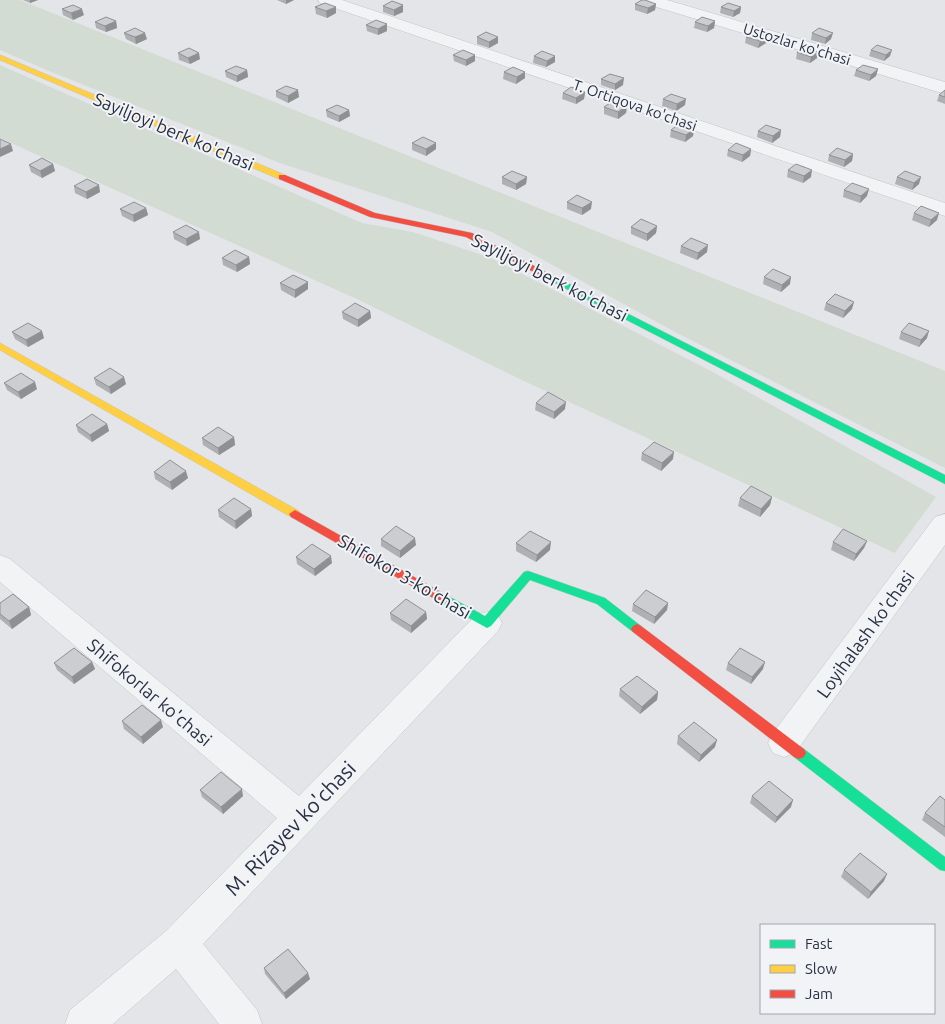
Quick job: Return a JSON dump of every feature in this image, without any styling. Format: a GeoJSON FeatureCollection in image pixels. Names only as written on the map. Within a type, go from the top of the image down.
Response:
{"type":"FeatureCollection","features":[{"type":"Feature","properties":{"kind":"street","name":"T. Ortiqova ko'chasi"},"geometry":{"type":"LineString","coordinates":[[326,0],[945,210]]}},
{"type":"Feature","properties":{"kind":"street","name":"Ustozlar ko'chasi"},"geometry":{"type":"LineString","coordinates":[[649,0],[945,88]]}},
{"type":"Feature","properties":{"kind":"street","name":"Sayiljoyi berk ko'chasi"},"geometry":{"type":"LineString","coordinates":[[0,57],[374,215],[469,235],[945,480]]}},
{"type":"Feature","properties":{"kind":"street","name":"Shifokor 3-ko'chasi"},"geometry":{"type":"LineString","coordinates":[[0,346],[487,622],[528,575],[601,601],[784,743]]}},
{"type":"Feature","properties":{"kind":"street","name":"Loyihalash ko'chasi"},"geometry":{"type":"LineString","coordinates":[[784,743],[945,524]]}},
{"type":"Feature","properties":{"kind":"street","name":"Shifokorlar ko'chasi"},"geometry":{"type":"LineString","coordinates":[[0,566],[300,817]]}},
{"type":"Feature","properties":{"kind":"street","name":"M. Rizayev ko'chasi"},"geometry":{"type":"LineString","coordinates":[[84,1024],[179,943],[487,622]]}},
{"type":"Feature","properties":{"kind":"street"},"geometry":{"type":"LineString","coordinates":[[784,743],[945,865]]}},
{"type":"Feature","properties":{"kind":"street"},"geometry":{"type":"LineString","coordinates":[[179,943],[243,1024]]}},
{"type":"Feature","properties":{"kind":"shaded area"},"geometry":{"type":"Polygon","coordinates":[[[0,0],[20,0],[945,371],[945,468],[677,333],[492,232],[280,163],[0,50],[0,0]]]}},
{"type":"Feature","properties":{"kind":"shaded area"},"geometry":{"type":"Polygon","coordinates":[[[0,65],[362,223],[413,232],[491,258],[711,371],[936,497],[895,553],[524,381],[361,301],[0,138],[0,65]]]}},
{"type":"Feature","properties":{"kind":"building"},"geometry":{"type":"Polygon","coordinates":[[[642,0],[656,4],[648,8],[635,4],[642,0]]]}},
{"type":"Feature","properties":{"kind":"building"},"geometry":{"type":"Polygon","coordinates":[[[392,1],[403,5],[394,10],[383,6],[392,1]]]}},
{"type":"Feature","properties":{"kind":"building"},"geometry":{"type":"Polygon","coordinates":[[[325,3],[336,7],[326,11],[315,7],[325,3]]]}},
{"type":"Feature","properties":{"kind":"building"},"geometry":{"type":"Polygon","coordinates":[[[728,3],[741,7],[734,11],[721,7],[728,3]]]}},
{"type":"Feature","properties":{"kind":"building"},"geometry":{"type":"Polygon","coordinates":[[[73,5],[82,9],[71,13],[62,9],[73,5]]]}},
{"type":"Feature","properties":{"kind":"building"},"geometry":{"type":"Polygon","coordinates":[[[106,17],[116,21],[105,26],[95,22],[106,17]]]}},
{"type":"Feature","properties":{"kind":"building"},"geometry":{"type":"Polygon","coordinates":[[[702,17],[715,21],[708,26],[695,22],[702,17]]]}},
{"type":"Feature","properties":{"kind":"building"},"geometry":{"type":"Polygon","coordinates":[[[376,20],[387,24],[378,29],[366,25],[376,20]]]}},
{"type":"Feature","properties":{"kind":"building"},"geometry":{"type":"Polygon","coordinates":[[[135,28],[145,33],[135,37],[124,33],[135,28]]]}},
{"type":"Feature","properties":{"kind":"building"},"geometry":{"type":"Polygon","coordinates":[[[819,28],[833,33],[826,38],[812,33],[819,28]]]}},
{"type":"Feature","properties":{"kind":"building"},"geometry":{"type":"Polygon","coordinates":[[[486,32],[498,37],[489,42],[477,37],[486,32]]]}},
{"type":"Feature","properties":{"kind":"building"},"geometry":{"type":"Polygon","coordinates":[[[753,32],[767,36],[760,41],[746,37],[753,32]]]}},
{"type":"Feature","properties":{"kind":"building"},"geometry":{"type":"Polygon","coordinates":[[[877,45],[892,50],[886,55],[871,50],[877,45]]]}},
{"type":"Feature","properties":{"kind":"building"},"geometry":{"type":"Polygon","coordinates":[[[804,47],[818,52],[811,57],[797,52],[804,47]]]}},
{"type":"Feature","properties":{"kind":"building"},"geometry":{"type":"Polygon","coordinates":[[[189,48],[199,53],[188,58],[178,53],[189,48]]]}},
{"type":"Feature","properties":{"kind":"building"},"geometry":{"type":"Polygon","coordinates":[[[463,50],[475,55],[466,60],[453,55],[463,50]]]}},
{"type":"Feature","properties":{"kind":"building"},"geometry":{"type":"Polygon","coordinates":[[[542,51],[555,56],[547,61],[534,56],[542,51]]]}},
{"type":"Feature","properties":{"kind":"building"},"geometry":{"type":"Polygon","coordinates":[[[863,65],[878,69],[871,75],[856,70],[863,65]]]}},
{"type":"Feature","properties":{"kind":"building"},"geometry":{"type":"Polygon","coordinates":[[[236,66],[247,70],[237,76],[225,71],[236,66]]]}},
{"type":"Feature","properties":{"kind":"building"},"geometry":{"type":"Polygon","coordinates":[[[513,67],[525,72],[517,77],[504,72],[513,67]]]}},
{"type":"Feature","properties":{"kind":"building"},"geometry":{"type":"Polygon","coordinates":[[[610,74],[624,78],[615,84],[601,79],[610,74]]]}},
{"type":"Feature","properties":{"kind":"building"},"geometry":{"type":"Polygon","coordinates":[[[286,86],[298,90],[288,96],[276,91],[286,86]]]}},
{"type":"Feature","properties":{"kind":"building"},"geometry":{"type":"Polygon","coordinates":[[[571,87],[585,92],[576,98],[563,93],[571,87]]]}},
{"type":"Feature","properties":{"kind":"building"},"geometry":{"type":"Polygon","coordinates":[[[945,90],[945,97],[939,95],[945,90]]]}},
{"type":"Feature","properties":{"kind":"building"},"geometry":{"type":"Polygon","coordinates":[[[671,94],[686,99],[677,104],[663,99],[671,94]]]}},
{"type":"Feature","properties":{"kind":"building"},"geometry":{"type":"Polygon","coordinates":[[[613,101],[627,106],[618,112],[604,107],[613,101]]]}},
{"type":"Feature","properties":{"kind":"building"},"geometry":{"type":"Polygon","coordinates":[[[337,105],[349,110],[339,116],[326,110],[337,105]]]}},
{"type":"Feature","properties":{"kind":"building"},"geometry":{"type":"Polygon","coordinates":[[[679,124],[694,129],[686,135],[671,130],[679,124]]]}},
{"type":"Feature","properties":{"kind":"building"},"geometry":{"type":"Polygon","coordinates":[[[766,125],[781,130],[773,136],[758,131],[766,125]]]}},
{"type":"Feature","properties":{"kind":"building"},"geometry":{"type":"Polygon","coordinates":[[[423,137],[436,143],[426,149],[412,143],[423,137]]]}},
{"type":"Feature","properties":{"kind":"building"},"geometry":{"type":"Polygon","coordinates":[[[0,139],[11,144],[0,149],[0,139]]]}},
{"type":"Feature","properties":{"kind":"building"},"geometry":{"type":"Polygon","coordinates":[[[736,143],[751,149],[743,155],[728,150],[736,143]]]}},
{"type":"Feature","properties":{"kind":"building"},"geometry":{"type":"Polygon","coordinates":[[[837,148],[853,154],[845,160],[829,155],[837,148]]]}},
{"type":"Feature","properties":{"kind":"building"},"geometry":{"type":"Polygon","coordinates":[[[42,158],[53,164],[40,171],[29,165],[42,158]]]}},
{"type":"Feature","properties":{"kind":"building"},"geometry":{"type":"Polygon","coordinates":[[[796,164],[812,170],[804,176],[788,170],[796,164]]]}},
{"type":"Feature","properties":{"kind":"building"},"geometry":{"type":"Polygon","coordinates":[[[512,171],[527,177],[516,184],[502,177],[512,171]]]}},
{"type":"Feature","properties":{"kind":"building"},"geometry":{"type":"Polygon","coordinates":[[[905,171],[921,177],[914,183],[897,177],[905,171]]]}},
{"type":"Feature","properties":{"kind":"building"},"geometry":{"type":"Polygon","coordinates":[[[87,179],[99,185],[86,192],[74,186],[87,179]]]}},
{"type":"Feature","properties":{"kind":"building"},"geometry":{"type":"Polygon","coordinates":[[[852,183],[869,189],[861,196],[844,190],[852,183]]]}},
{"type":"Feature","properties":{"kind":"building"},"geometry":{"type":"Polygon","coordinates":[[[577,195],[592,202],[582,208],[567,202],[577,195]]]}},
{"type":"Feature","properties":{"kind":"building"},"geometry":{"type":"Polygon","coordinates":[[[134,202],[146,208],[133,215],[120,209],[134,202]]]}},
{"type":"Feature","properties":{"kind":"building"},"geometry":{"type":"Polygon","coordinates":[[[921,206],[939,213],[931,220],[914,213],[921,206]]]}},
{"type":"Feature","properties":{"kind":"building"},"geometry":{"type":"Polygon","coordinates":[[[641,219],[657,226],[647,234],[631,227],[641,219]]]}},
{"type":"Feature","properties":{"kind":"building"},"geometry":{"type":"Polygon","coordinates":[[[186,225],[199,232],[186,239],[173,232],[186,225]]]}},
{"type":"Feature","properties":{"kind":"building"},"geometry":{"type":"Polygon","coordinates":[[[691,238],[708,245],[698,253],[681,246],[691,238]]]}},
{"type":"Feature","properties":{"kind":"building"},"geometry":{"type":"Polygon","coordinates":[[[235,250],[249,257],[236,265],[222,258],[235,250]]]}},
{"type":"Feature","properties":{"kind":"building"},"geometry":{"type":"Polygon","coordinates":[[[773,269],[791,277],[782,285],[764,277],[773,269]]]}},
{"type":"Feature","properties":{"kind":"building"},"geometry":{"type":"Polygon","coordinates":[[[293,275],[308,282],[295,290],[280,283],[293,275]]]}},
{"type":"Feature","properties":{"kind":"building"},"geometry":{"type":"Polygon","coordinates":[[[835,294],[854,302],[845,311],[826,303],[835,294]]]}},
{"type":"Feature","properties":{"kind":"building"},"geometry":{"type":"Polygon","coordinates":[[[355,303],[370,311],[358,320],[342,312],[355,303]]]}},
{"type":"Feature","properties":{"kind":"building"},"geometry":{"type":"Polygon","coordinates":[[[28,323],[42,331],[26,340],[12,332],[28,323]]]}},
{"type":"Feature","properties":{"kind":"building"},"geometry":{"type":"Polygon","coordinates":[[[909,323],[929,331],[921,340],[901,332],[909,323]]]}},
{"type":"Feature","properties":{"kind":"building"},"geometry":{"type":"Polygon","coordinates":[[[110,368],[124,377],[109,387],[94,378],[110,368]]]}},
{"type":"Feature","properties":{"kind":"building"},"geometry":{"type":"Polygon","coordinates":[[[21,373],[35,382],[18,392],[4,383],[21,373]]]}},
{"type":"Feature","properties":{"kind":"building"},"geometry":{"type":"Polygon","coordinates":[[[548,392],[566,402],[554,412],[536,403],[548,392]]]}},
{"type":"Feature","properties":{"kind":"building"},"geometry":{"type":"Polygon","coordinates":[[[92,414],[107,424],[90,435],[76,425],[92,414]]]}},
{"type":"Feature","properties":{"kind":"building"},"geometry":{"type":"Polygon","coordinates":[[[218,427],[234,437],[218,448],[202,438],[218,427]]]}},
{"type":"Feature","properties":{"kind":"building"},"geometry":{"type":"Polygon","coordinates":[[[654,442],[674,452],[662,463],[642,453],[654,442]]]}},
{"type":"Feature","properties":{"kind":"building"},"geometry":{"type":"Polygon","coordinates":[[[170,460],[186,471],[170,482],[154,472],[170,460]]]}},
{"type":"Feature","properties":{"kind":"building"},"geometry":{"type":"Polygon","coordinates":[[[751,486],[772,497],[761,509],[740,498],[751,486]]]}},
{"type":"Feature","properties":{"kind":"building"},"geometry":{"type":"Polygon","coordinates":[[[234,498],[251,509],[235,521],[218,510],[234,498]]]}},
{"type":"Feature","properties":{"kind":"building"},"geometry":{"type":"Polygon","coordinates":[[[396,526],[415,538],[400,551],[381,539],[396,526]]]}},
{"type":"Feature","properties":{"kind":"building"},"geometry":{"type":"Polygon","coordinates":[[[843,529],[867,541],[856,554],[833,542],[843,529]]]}},
{"type":"Feature","properties":{"kind":"building"},"geometry":{"type":"Polygon","coordinates":[[[530,531],[551,542],[537,555],[516,543],[530,531]]]}},
{"type":"Feature","properties":{"kind":"building"},"geometry":{"type":"Polygon","coordinates":[[[312,544],[331,556],[314,569],[296,557],[312,544]]]}},
{"type":"Feature","properties":{"kind":"building"},"geometry":{"type":"Polygon","coordinates":[[[646,590],[668,603],[655,617],[633,604],[646,590]]]}},
{"type":"Feature","properties":{"kind":"building"},"geometry":{"type":"Polygon","coordinates":[[[13,594],[29,607],[9,621],[0,614],[0,603],[13,594]]]}},
{"type":"Feature","properties":{"kind":"building"},"geometry":{"type":"Polygon","coordinates":[[[406,599],[426,612],[411,626],[390,613],[406,599]]]}},
{"type":"Feature","properties":{"kind":"building"},"geometry":{"type":"Polygon","coordinates":[[[74,648],[92,662],[72,677],[54,663],[74,648]]]}},
{"type":"Feature","properties":{"kind":"building"},"geometry":{"type":"Polygon","coordinates":[[[740,648],[765,662],[752,677],[728,663],[740,648]]]}},
{"type":"Feature","properties":{"kind":"building"},"geometry":{"type":"Polygon","coordinates":[[[637,676],[658,692],[642,707],[620,689],[637,676]]]}},
{"type":"Feature","properties":{"kind":"building"},"geometry":{"type":"Polygon","coordinates":[[[142,705],[161,720],[141,737],[122,721],[142,705]]]}},
{"type":"Feature","properties":{"kind":"building"},"geometry":{"type":"Polygon","coordinates":[[[694,722],[717,740],[701,755],[678,736],[694,722]]]}},
{"type":"Feature","properties":{"kind":"building"},"geometry":{"type":"Polygon","coordinates":[[[221,772],[242,789],[221,807],[200,790],[221,772]]]}},
{"type":"Feature","properties":{"kind":"building"},"geometry":{"type":"Polygon","coordinates":[[[769,781],[793,800],[777,817],[752,796],[769,781]]]}},
{"type":"Feature","properties":{"kind":"building"},"geometry":{"type":"Polygon","coordinates":[[[940,796],[945,800],[945,827],[925,813],[940,796]]]}},
{"type":"Feature","properties":{"kind":"building"},"geometry":{"type":"Polygon","coordinates":[[[860,853],[887,874],[871,892],[844,870],[860,853]]]}},
{"type":"Feature","properties":{"kind":"building"},"geometry":{"type":"Polygon","coordinates":[[[288,949],[308,973],[284,993],[264,968],[288,949]]]}},
{"type":"Feature","properties":{"kind":"traffic: fast"},"geometry":{"type":"LineString","coordinates":[[550,277],[945,480]]}},
{"type":"Feature","properties":{"kind":"traffic: fast"},"geometry":{"type":"LineString","coordinates":[[444,599],[487,623],[528,575],[601,601],[637,629]]}},
{"type":"Feature","properties":{"kind":"traffic: fast"},"geometry":{"type":"LineString","coordinates":[[799,753],[945,865]]}},
{"type":"Feature","properties":{"kind":"traffic: slow"},"geometry":{"type":"LineString","coordinates":[[0,57],[282,177]]}},
{"type":"Feature","properties":{"kind":"traffic: slow"},"geometry":{"type":"LineString","coordinates":[[0,346],[295,514]]}},
{"type":"Feature","properties":{"kind":"traffic: jam"},"geometry":{"type":"LineString","coordinates":[[282,177],[373,215],[469,235],[550,277]]}},
{"type":"Feature","properties":{"kind":"traffic: jam"},"geometry":{"type":"LineString","coordinates":[[295,514],[444,599]]}},
{"type":"Feature","properties":{"kind":"traffic: jam"},"geometry":{"type":"LineString","coordinates":[[637,629],[799,753]]}}]}
